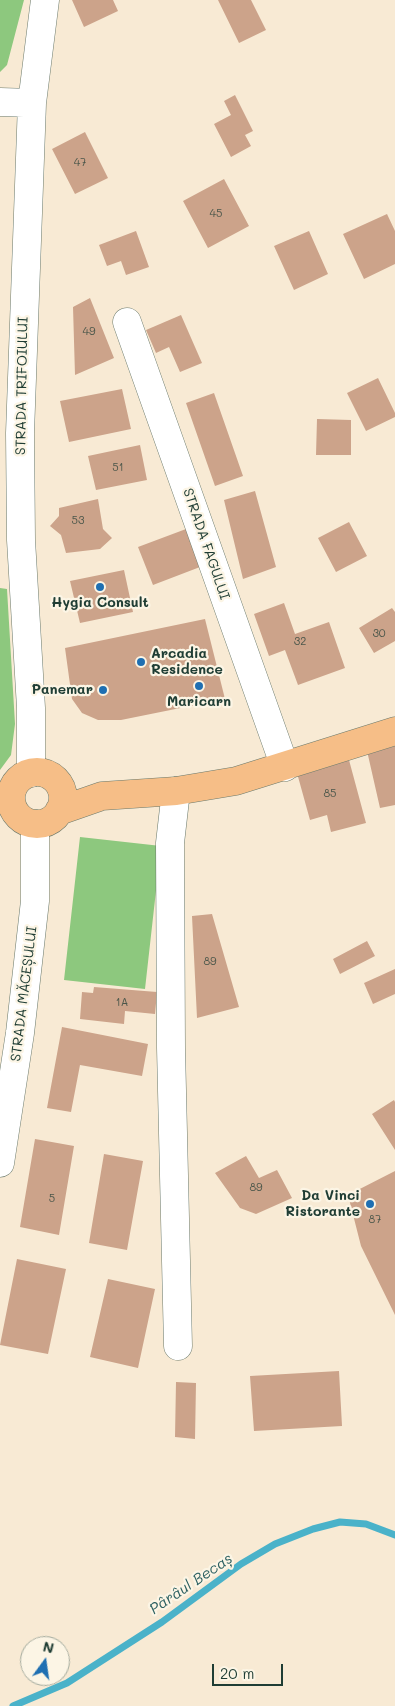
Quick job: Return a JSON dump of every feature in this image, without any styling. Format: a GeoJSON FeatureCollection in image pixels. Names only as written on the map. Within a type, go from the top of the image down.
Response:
{"type":"FeatureCollection","features":[{"type":"Feature","properties":{"kind":"main road"},"geometry":{"type":"LineString","coordinates":[[27,815],[102,796],[176,791],[236,781],[395,731]]}},
{"type":"Feature","properties":{"kind":"main road"},"geometry":{"type":"LineString","coordinates":[[27,815],[11,800],[15,783],[45,773],[56,781],[102,796]]}},
{"type":"Feature","properties":{"kind":"main road"},"geometry":{"type":"LineString","coordinates":[[27,815],[62,796],[56,781]]}},
{"type":"Feature","properties":{"kind":"street","name":"STRADA TRIFOIULUI"},"geometry":{"type":"LineString","coordinates":[[15,783],[31,708],[23,585],[20,433],[32,103],[45,0]]}},
{"type":"Feature","properties":{"kind":"street"},"geometry":{"type":"LineString","coordinates":[[0,102],[32,103]]}},
{"type":"Feature","properties":{"kind":"street","name":"STRADA FAGULUI"},"geometry":{"type":"LineString","coordinates":[[127,322],[285,767]]}},
{"type":"Feature","properties":{"kind":"street"},"geometry":{"type":"LineString","coordinates":[[0,566],[23,585]]}},
{"type":"Feature","properties":{"kind":"street"},"geometry":{"type":"LineString","coordinates":[[176,791],[170,843],[170,872],[171,1048],[178,1346]]}},
{"type":"Feature","properties":{"kind":"street","name":"STRADA MĂCEȘULUI"},"geometry":{"type":"LineString","coordinates":[[0,1163],[20,1033],[35,901],[27,815]]}},
{"type":"Feature","properties":{"kind":"green space"},"geometry":{"type":"Polygon","coordinates":[[[0,0],[24,0],[7,65],[0,72],[0,0]]]}},
{"type":"Feature","properties":{"kind":"green space"},"geometry":{"type":"Polygon","coordinates":[[[0,588],[7,589],[15,724],[11,755],[0,770],[0,588]]]}},
{"type":"Feature","properties":{"kind":"green space"},"geometry":{"type":"Polygon","coordinates":[[[80,837],[161,846],[145,989],[64,980],[80,837]]]}},
{"type":"Feature","properties":{"kind":"building"},"geometry":{"type":"Polygon","coordinates":[[[72,0],[113,0],[118,11],[84,27],[72,0]]]}},
{"type":"Feature","properties":{"kind":"building"},"geometry":{"type":"Polygon","coordinates":[[[218,0],[251,0],[266,30],[239,43],[218,0]]]}},
{"type":"Feature","properties":{"kind":"building"},"geometry":{"type":"Polygon","coordinates":[[[235,95],[253,131],[245,135],[251,146],[231,157],[214,124],[231,115],[224,101],[235,95]]]}},
{"type":"Feature","properties":{"kind":"building"},"geometry":{"type":"Polygon","coordinates":[[[85,132],[108,178],[75,194],[52,149],[85,132]]]}},
{"type":"Feature","properties":{"kind":"building"},"geometry":{"type":"Polygon","coordinates":[[[224,179],[249,226],[208,248],[183,201],[224,179]]]}},
{"type":"Feature","properties":{"kind":"building"},"geometry":{"type":"Polygon","coordinates":[[[387,214],[395,231],[395,264],[364,279],[343,234],[387,214]]]}},
{"type":"Feature","properties":{"kind":"building"},"geometry":{"type":"Polygon","coordinates":[[[136,231],[149,267],[126,275],[121,261],[107,266],[99,245],[136,231]]]}},
{"type":"Feature","properties":{"kind":"building"},"geometry":{"type":"Polygon","coordinates":[[[309,231],[328,274],[294,290],[274,246],[309,231]]]}},
{"type":"Feature","properties":{"kind":"building"},"geometry":{"type":"Polygon","coordinates":[[[90,298],[114,358],[75,375],[73,307],[90,298]]]}},
{"type":"Feature","properties":{"kind":"building"},"geometry":{"type":"Polygon","coordinates":[[[181,315],[202,363],[180,372],[169,347],[156,353],[146,330],[181,315]]]}},
{"type":"Feature","properties":{"kind":"building"},"geometry":{"type":"Polygon","coordinates":[[[378,378],[395,413],[395,417],[366,431],[347,393],[378,378]]]}},
{"type":"Feature","properties":{"kind":"building"},"geometry":{"type":"Polygon","coordinates":[[[122,389],[131,429],[69,442],[60,401],[122,389]]]}},
{"type":"Feature","properties":{"kind":"building"},"geometry":{"type":"Polygon","coordinates":[[[214,393],[243,476],[215,486],[186,403],[214,393]]]}},
{"type":"Feature","properties":{"kind":"building"},"geometry":{"type":"Polygon","coordinates":[[[317,419],[351,420],[351,455],[316,455],[317,419]]]}},
{"type":"Feature","properties":{"kind":"building"},"geometry":{"type":"Polygon","coordinates":[[[140,445],[147,480],[96,490],[88,456],[140,445]]]}},
{"type":"Feature","properties":{"kind":"building"},"geometry":{"type":"Polygon","coordinates":[[[255,491],[276,567],[243,579],[224,500],[255,491]]]}},
{"type":"Feature","properties":{"kind":"building"},"geometry":{"type":"Polygon","coordinates":[[[98,499],[103,529],[112,538],[100,549],[66,553],[61,535],[50,526],[59,516],[59,508],[98,499]]]}},
{"type":"Feature","properties":{"kind":"building"},"geometry":{"type":"Polygon","coordinates":[[[349,522],[367,556],[336,572],[318,538],[349,522]]]}},
{"type":"Feature","properties":{"kind":"building"},"geometry":{"type":"Polygon","coordinates":[[[186,529],[200,567],[153,585],[138,547],[186,529]]]}},
{"type":"Feature","properties":{"kind":"building"},"geometry":{"type":"Polygon","coordinates":[[[124,570],[133,612],[80,623],[70,581],[124,570]]]}},
{"type":"Feature","properties":{"kind":"building"},"geometry":{"type":"Polygon","coordinates":[[[284,603],[295,634],[329,622],[345,668],[298,685],[285,650],[269,656],[254,614],[284,603]]]}},
{"type":"Feature","properties":{"kind":"building"},"geometry":{"type":"Polygon","coordinates":[[[392,608],[395,612],[395,641],[374,653],[359,628],[392,608]]]}},
{"type":"Feature","properties":{"kind":"building","name":"Arcadia Residence"},"geometry":{"type":"Polygon","coordinates":[[[205,619],[225,699],[121,720],[98,720],[82,713],[72,699],[65,648],[205,619]]]}},
{"type":"Feature","properties":{"kind":"building"},"geometry":{"type":"Polygon","coordinates":[[[395,735],[395,805],[380,808],[365,742],[395,735]]]}},
{"type":"Feature","properties":{"kind":"building"},"geometry":{"type":"Polygon","coordinates":[[[349,760],[366,823],[331,832],[327,815],[310,820],[297,773],[349,760]]]}},
{"type":"Feature","properties":{"kind":"building"},"geometry":{"type":"Polygon","coordinates":[[[212,914],[239,1007],[197,1018],[192,916],[212,914]]]}},
{"type":"Feature","properties":{"kind":"building"},"geometry":{"type":"Polygon","coordinates":[[[367,941],[375,956],[340,974],[333,959],[367,941]]]}},
{"type":"Feature","properties":{"kind":"building"},"geometry":{"type":"Polygon","coordinates":[[[395,969],[395,994],[373,1004],[364,983],[395,969]]]}},
{"type":"Feature","properties":{"kind":"building"},"geometry":{"type":"Polygon","coordinates":[[[94,987],[157,992],[155,1014],[125,1011],[124,1024],[80,1019],[82,992],[93,993],[94,987]]]}},
{"type":"Feature","properties":{"kind":"building"},"geometry":{"type":"Polygon","coordinates":[[[62,1027],[148,1044],[142,1076],[80,1065],[71,1112],[47,1108],[62,1027]]]}},
{"type":"Feature","properties":{"kind":"building"},"geometry":{"type":"Polygon","coordinates":[[[394,1100],[395,1102],[395,1150],[372,1114],[394,1100]]]}},
{"type":"Feature","properties":{"kind":"building"},"geometry":{"type":"Polygon","coordinates":[[[35,1139],[74,1146],[59,1235],[20,1227],[35,1139]]]}},
{"type":"Feature","properties":{"kind":"building"},"geometry":{"type":"Polygon","coordinates":[[[104,1154],[143,1161],[127,1250],[89,1243],[104,1154]]]}},
{"type":"Feature","properties":{"kind":"building"},"geometry":{"type":"Polygon","coordinates":[[[246,1156],[259,1178],[277,1170],[292,1198],[256,1214],[240,1208],[215,1173],[246,1156]]]}},
{"type":"Feature","properties":{"kind":"building"},"geometry":{"type":"Polygon","coordinates":[[[395,1171],[395,1315],[361,1246],[348,1195],[395,1171]]]}},
{"type":"Feature","properties":{"kind":"building"},"geometry":{"type":"Polygon","coordinates":[[[17,1259],[66,1269],[48,1354],[0,1345],[17,1259]]]}},
{"type":"Feature","properties":{"kind":"building"},"geometry":{"type":"Polygon","coordinates":[[[108,1279],[155,1289],[138,1368],[90,1357],[108,1279]]]}},
{"type":"Feature","properties":{"kind":"building"},"geometry":{"type":"Polygon","coordinates":[[[339,1371],[342,1426],[254,1431],[250,1376],[339,1371]]]}},
{"type":"Feature","properties":{"kind":"building"},"geometry":{"type":"Polygon","coordinates":[[[176,1382],[196,1383],[195,1439],[175,1437],[176,1382]]]}},
{"type":"Feature","properties":{"kind":"waterway","name":"Pârâul Becaș"},"geometry":{"type":"LineString","coordinates":[[13,1706],[67,1683],[162,1622],[241,1564],[275,1544],[313,1529],[340,1522],[366,1524],[395,1535]]}},
{"type":"Feature","properties":{"kind":"place","name":"Hygia Consult"},"geometry":{"type":"Point","coordinates":[100,587]}},
{"type":"Feature","properties":{"kind":"place","name":"Arcadia Residence"},"geometry":{"type":"Point","coordinates":[141,662]}},
{"type":"Feature","properties":{"kind":"place","name":"Maricarn"},"geometry":{"type":"Point","coordinates":[199,686]}},
{"type":"Feature","properties":{"kind":"place","name":"Panemar"},"geometry":{"type":"Point","coordinates":[103,690]}},
{"type":"Feature","properties":{"kind":"place","name":"Da Vinci Ristorante"},"geometry":{"type":"Point","coordinates":[370,1204]}}]}
